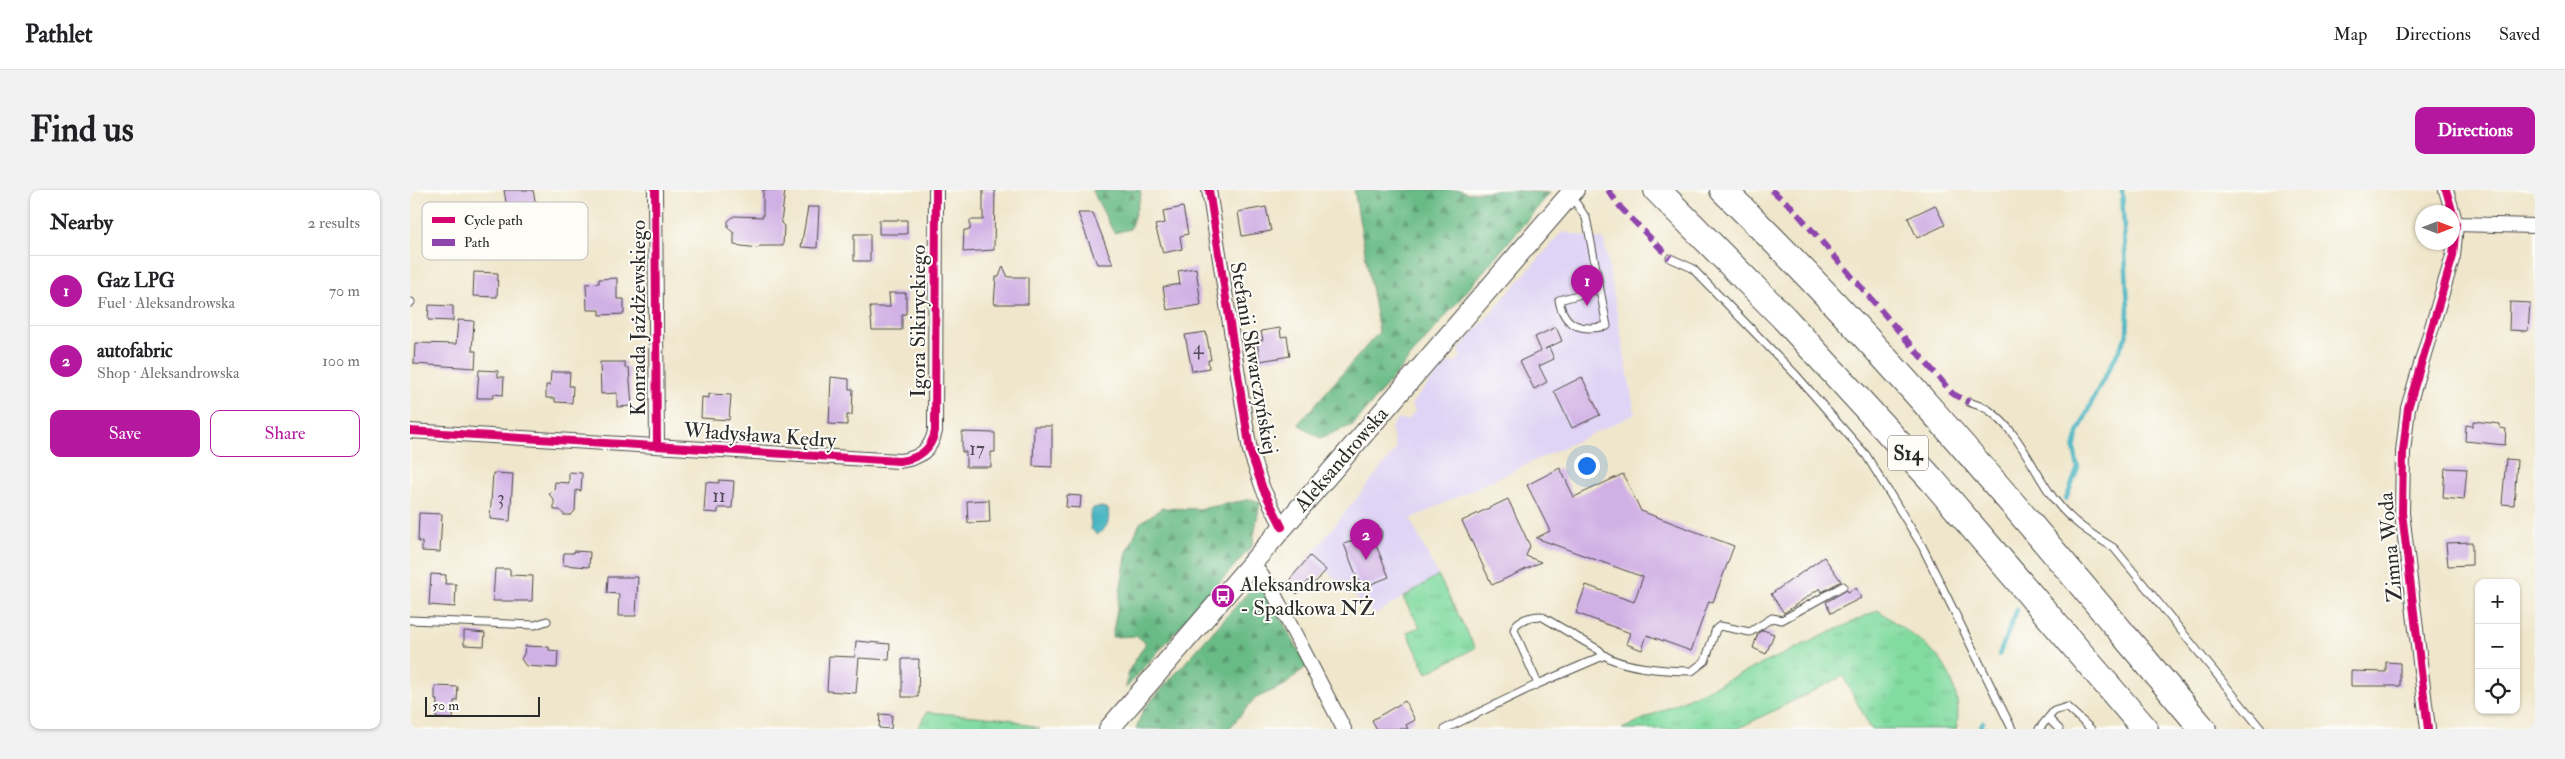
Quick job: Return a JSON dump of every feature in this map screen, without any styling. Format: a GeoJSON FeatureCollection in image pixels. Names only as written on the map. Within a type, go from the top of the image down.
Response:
{"type":"FeatureCollection","features":[{"type":"Feature","properties":{"kind":"highway","name":"S14"},"geometry":{"type":"LineString","coordinates":[[1658,190],[1784,318],[1933,481],[2145,729]]}},
{"type":"Feature","properties":{"kind":"highway","name":"S14"},"geometry":{"type":"LineString","coordinates":[[1724,190],[1813,282],[1962,446],[2203,729]]}},
{"type":"Feature","properties":{"kind":"main road","name":"Aleksandrowska"},"geometry":{"type":"LineString","coordinates":[[1109,729],[1572,192]]}},
{"type":"Feature","properties":{"kind":"street","name":"Konrada Jażdżewskiego"},"geometry":{"type":"LineString","coordinates":[[655,190],[657,446]]}},
{"type":"Feature","properties":{"kind":"street","name":"Igora Sikiryckiego"},"geometry":{"type":"LineString","coordinates":[[926,451],[935,431],[936,190]]}},
{"type":"Feature","properties":{"kind":"street","name":"Stefanii Skwarczyńskiej"},"geometry":{"type":"LineString","coordinates":[[1209,190],[1250,451],[1263,489],[1282,527]]}},
{"type":"Feature","properties":{"kind":"street","name":"Zimna Woda"},"geometry":{"type":"LineString","coordinates":[[2446,190],[2450,205]]}},
{"type":"Feature","properties":{"kind":"street"},"geometry":{"type":"LineString","coordinates":[[2460,224],[2535,226]]}},
{"type":"Feature","properties":{"kind":"street","name":"Zimna Woda"},"geometry":{"type":"LineString","coordinates":[[2428,729],[2402,513],[2403,452],[2408,408],[2454,250]]}},
{"type":"Feature","properties":{"kind":"street","name":"Władysława Kędry"},"geometry":{"type":"LineString","coordinates":[[410,431],[899,461],[914,458],[926,451]]}},
{"type":"Feature","properties":{"kind":"street"},"geometry":{"type":"LineString","coordinates":[[1252,562],[1272,590],[1344,729]]}},
{"type":"Feature","properties":{"kind":"lane"},"geometry":{"type":"LineString","coordinates":[[1572,192],[1586,218],[1600,289],[1607,326],[1590,330],[1575,325],[1565,318],[1558,300],[1600,289]]}},
{"type":"Feature","properties":{"kind":"lane"},"geometry":{"type":"LineString","coordinates":[[1670,258],[1692,268],[1796,375],[1866,455],[1922,546],[2012,729]]}},
{"type":"Feature","properties":{"kind":"lane"},"geometry":{"type":"LineString","coordinates":[[1969,402],[1990,411],[2019,442],[2054,499],[2070,518],[2083,529],[2114,548],[2261,729]]}},
{"type":"Feature","properties":{"kind":"lane"},"geometry":{"type":"LineString","coordinates":[[1538,684],[1514,630],[1514,625],[1534,616],[1540,616],[1599,650],[1603,656],[1616,662],[1692,672],[1705,661],[1716,629],[1720,626],[1750,632],[1772,618],[1782,620],[1843,586]]}},
{"type":"Feature","properties":{"kind":"lane"},"geometry":{"type":"LineString","coordinates":[[410,620],[535,625],[547,621]]}},
{"type":"Feature","properties":{"kind":"lane"},"geometry":{"type":"LineString","coordinates":[[1445,729],[1538,684],[1603,656]]}},
{"type":"Feature","properties":{"kind":"lane"},"geometry":{"type":"LineString","coordinates":[[2039,729],[2054,711],[2067,706],[2091,729]]}},
{"type":"Feature","properties":{"kind":"lane"},"geometry":{"type":"LineString","coordinates":[[2048,718],[2059,729]]}},
{"type":"Feature","properties":{"kind":"shaded area"},"geometry":{"type":"Polygon","coordinates":[[[1562,232],[1604,240],[1635,414],[1410,519],[1438,575],[1375,615],[1310,556],[1396,449],[1391,427],[1398,419],[1408,420],[1415,411],[1411,404],[1448,362],[1455,363],[1461,356],[1459,349],[1562,232]]]}},
{"type":"Feature","properties":{"kind":"green space"},"geometry":{"type":"Polygon","coordinates":[[[1092,190],[1140,190],[1141,195],[1130,229],[1114,233],[1092,190]]]}},
{"type":"Feature","properties":{"kind":"green space"},"geometry":{"type":"Polygon","coordinates":[[[1354,190],[1460,190],[1467,193],[1506,190],[1550,193],[1353,425],[1320,438],[1298,424],[1379,332],[1354,190]]]}},
{"type":"Feature","properties":{"kind":"green space"},"geometry":{"type":"Polygon","coordinates":[[[1252,499],[1260,503],[1252,546],[1126,688],[1129,670],[1146,643],[1137,636],[1112,637],[1127,552],[1140,523],[1162,508],[1200,509],[1252,499]]]}},
{"type":"Feature","properties":{"kind":"green space"},"geometry":{"type":"Polygon","coordinates":[[[1438,575],[1475,648],[1427,673],[1407,632],[1420,627],[1403,598],[1438,575]]]}},
{"type":"Feature","properties":{"kind":"green space"},"geometry":{"type":"Polygon","coordinates":[[[1256,588],[1267,593],[1307,666],[1285,685],[1254,699],[1229,729],[1136,729],[1143,710],[1251,589],[1256,588]]]}},
{"type":"Feature","properties":{"kind":"green space"},"geometry":{"type":"Polygon","coordinates":[[[1878,610],[1924,644],[1943,663],[1952,681],[1957,701],[1958,720],[1956,729],[1871,729],[1843,676],[1737,729],[1622,729],[1878,610]]]}},
{"type":"Feature","properties":{"kind":"green space"},"geometry":{"type":"Polygon","coordinates":[[[927,712],[1010,719],[1040,729],[917,729],[927,712]]]}},
{"type":"Feature","properties":{"kind":"water"},"geometry":{"type":"Polygon","coordinates":[[[1102,507],[1108,509],[1109,517],[1104,530],[1097,535],[1091,529],[1090,515],[1093,508],[1102,507]]]}},
{"type":"Feature","properties":{"kind":"building"},"geometry":{"type":"Polygon","coordinates":[[[504,190],[533,190],[535,202],[506,202],[504,190]]]}},
{"type":"Feature","properties":{"kind":"building"},"geometry":{"type":"Polygon","coordinates":[[[763,190],[785,190],[781,223],[784,226],[783,246],[760,246],[758,248],[734,245],[734,233],[728,228],[728,221],[734,216],[763,217],[763,190]]]}},
{"type":"Feature","properties":{"kind":"building"},"geometry":{"type":"Polygon","coordinates":[[[983,190],[995,190],[994,250],[963,252],[964,230],[970,230],[970,220],[983,220],[983,190]]]}},
{"type":"Feature","properties":{"kind":"building"},"geometry":{"type":"Polygon","coordinates":[[[1935,205],[1945,225],[1917,238],[1908,218],[1935,205]]]}},
{"type":"Feature","properties":{"kind":"building"},"geometry":{"type":"Polygon","coordinates":[[[808,207],[819,207],[817,248],[801,247],[808,207]]]}},
{"type":"Feature","properties":{"kind":"building"},"geometry":{"type":"Polygon","coordinates":[[[1183,207],[1188,234],[1180,236],[1182,249],[1163,253],[1155,225],[1165,223],[1163,211],[1183,207]]]}},
{"type":"Feature","properties":{"kind":"building"},"geometry":{"type":"Polygon","coordinates":[[[1266,207],[1271,231],[1242,236],[1238,212],[1266,207]]]}},
{"type":"Feature","properties":{"kind":"building"},"geometry":{"type":"Polygon","coordinates":[[[1078,213],[1093,213],[1113,264],[1097,264],[1078,213]]]}},
{"type":"Feature","properties":{"kind":"building"},"geometry":{"type":"Polygon","coordinates":[[[879,220],[907,220],[907,234],[879,234],[879,220]]]}},
{"type":"Feature","properties":{"kind":"building"},"geometry":{"type":"Polygon","coordinates":[[[854,234],[870,234],[870,261],[854,261],[854,234]]]}},
{"type":"Feature","properties":{"kind":"building"},"geometry":{"type":"Polygon","coordinates":[[[1003,266],[1008,277],[1028,277],[1028,304],[994,304],[996,277],[999,277],[1003,266]]]}},
{"type":"Feature","properties":{"kind":"building"},"geometry":{"type":"Polygon","coordinates":[[[1196,268],[1201,305],[1167,310],[1163,287],[1180,284],[1178,271],[1196,268]]]}},
{"type":"Feature","properties":{"kind":"building"},"geometry":{"type":"Polygon","coordinates":[[[474,272],[498,273],[497,297],[473,296],[474,272]]]}},
{"type":"Feature","properties":{"kind":"building"},"geometry":{"type":"Polygon","coordinates":[[[617,278],[617,299],[624,299],[624,314],[600,315],[600,310],[587,310],[586,284],[599,283],[599,279],[617,278]]]}},
{"type":"Feature","properties":{"kind":"building"},"geometry":{"type":"Polygon","coordinates":[[[889,293],[906,293],[906,314],[902,314],[902,330],[872,330],[870,307],[890,307],[889,293]]]}},
{"type":"Feature","properties":{"kind":"building"},"geometry":{"type":"Polygon","coordinates":[[[2510,302],[2530,303],[2528,331],[2509,330],[2510,302]]]}},
{"type":"Feature","properties":{"kind":"building"},"geometry":{"type":"Polygon","coordinates":[[[429,305],[453,306],[453,321],[428,320],[429,305]]]}},
{"type":"Feature","properties":{"kind":"building"},"geometry":{"type":"Polygon","coordinates":[[[458,320],[474,321],[472,351],[476,351],[475,368],[414,364],[415,343],[456,344],[458,320]]]}},
{"type":"Feature","properties":{"kind":"building"},"geometry":{"type":"Polygon","coordinates":[[[1556,327],[1562,341],[1549,347],[1554,359],[1539,366],[1547,382],[1534,389],[1520,361],[1541,351],[1535,337],[1556,327]]]}},
{"type":"Feature","properties":{"kind":"building"},"geometry":{"type":"Polygon","coordinates":[[[1280,328],[1281,337],[1287,336],[1290,356],[1260,361],[1257,341],[1263,340],[1261,331],[1280,328]]]}},
{"type":"Feature","properties":{"kind":"building"},"geometry":{"type":"Polygon","coordinates":[[[1206,332],[1211,360],[1208,360],[1209,368],[1192,371],[1185,335],[1206,332]]]}},
{"type":"Feature","properties":{"kind":"building"},"geometry":{"type":"Polygon","coordinates":[[[600,362],[625,362],[625,368],[629,368],[632,406],[617,407],[617,393],[601,394],[600,362]]]}},
{"type":"Feature","properties":{"kind":"building"},"geometry":{"type":"Polygon","coordinates":[[[479,370],[498,371],[498,377],[504,377],[503,395],[493,394],[493,398],[477,398],[479,370]]]}},
{"type":"Feature","properties":{"kind":"building"},"geometry":{"type":"Polygon","coordinates":[[[551,372],[570,372],[569,386],[573,386],[572,403],[555,402],[555,398],[546,398],[546,385],[550,385],[551,372]]]}},
{"type":"Feature","properties":{"kind":"building"},"geometry":{"type":"Polygon","coordinates":[[[831,377],[849,379],[849,389],[853,389],[852,415],[847,415],[847,425],[829,424],[831,377]]]}},
{"type":"Feature","properties":{"kind":"building"},"geometry":{"type":"Polygon","coordinates":[[[1582,377],[1600,415],[1572,428],[1554,391],[1582,377]]]}},
{"type":"Feature","properties":{"kind":"building"},"geometry":{"type":"Polygon","coordinates":[[[709,394],[731,395],[729,420],[701,418],[702,397],[709,398],[709,394]]]}},
{"type":"Feature","properties":{"kind":"building"},"geometry":{"type":"Polygon","coordinates":[[[2473,421],[2500,424],[2500,428],[2506,429],[2505,445],[2465,441],[2466,425],[2473,426],[2473,421]]]}},
{"type":"Feature","properties":{"kind":"building"},"geometry":{"type":"Polygon","coordinates":[[[1034,426],[1052,426],[1052,467],[1033,466],[1034,426]]]}},
{"type":"Feature","properties":{"kind":"building"},"geometry":{"type":"Polygon","coordinates":[[[962,432],[995,433],[995,452],[991,452],[991,467],[966,467],[966,452],[962,452],[962,432]]]}},
{"type":"Feature","properties":{"kind":"building"},"geometry":{"type":"Polygon","coordinates":[[[2506,459],[2517,460],[2514,505],[2502,504],[2506,459]]]}},
{"type":"Feature","properties":{"kind":"building"},"geometry":{"type":"Polygon","coordinates":[[[1560,468],[1574,497],[1623,474],[1641,511],[1734,546],[1713,602],[1709,601],[1691,651],[1647,635],[1642,650],[1626,644],[1630,633],[1576,613],[1586,585],[1634,602],[1643,577],[1536,538],[1550,531],[1527,485],[1560,468]]]}},
{"type":"Feature","properties":{"kind":"building"},"geometry":{"type":"Polygon","coordinates":[[[2445,468],[2467,469],[2464,500],[2443,498],[2445,468]]]}},
{"type":"Feature","properties":{"kind":"building"},"geometry":{"type":"Polygon","coordinates":[[[569,472],[582,473],[581,491],[576,490],[575,511],[571,515],[564,515],[560,510],[554,510],[554,500],[549,494],[554,490],[555,482],[569,483],[569,472]]]}},
{"type":"Feature","properties":{"kind":"building"},"geometry":{"type":"Polygon","coordinates":[[[493,473],[513,474],[510,521],[490,519],[493,473]]]}},
{"type":"Feature","properties":{"kind":"building"},"geometry":{"type":"Polygon","coordinates":[[[719,480],[734,481],[732,508],[718,508],[718,513],[704,512],[706,482],[719,483],[719,480]]]}},
{"type":"Feature","properties":{"kind":"building"},"geometry":{"type":"Polygon","coordinates":[[[1067,495],[1081,496],[1080,508],[1066,507],[1067,495]]]}},
{"type":"Feature","properties":{"kind":"building"},"geometry":{"type":"Polygon","coordinates":[[[1508,499],[1530,546],[1526,556],[1541,562],[1492,585],[1462,521],[1508,499]]]}},
{"type":"Feature","properties":{"kind":"building"},"geometry":{"type":"Polygon","coordinates":[[[989,500],[990,522],[968,523],[967,501],[989,500]]]}},
{"type":"Feature","properties":{"kind":"building"},"geometry":{"type":"Polygon","coordinates":[[[419,513],[442,514],[440,552],[422,551],[422,542],[418,542],[419,513]]]}},
{"type":"Feature","properties":{"kind":"building"},"geometry":{"type":"Polygon","coordinates":[[[1363,520],[1367,524],[1378,526],[1382,532],[1381,539],[1376,545],[1389,577],[1361,588],[1344,544],[1355,540],[1357,530],[1363,520]]]}},
{"type":"Feature","properties":{"kind":"building"},"geometry":{"type":"Polygon","coordinates":[[[2472,542],[2472,565],[2448,566],[2446,543],[2472,542]]]}},
{"type":"Feature","properties":{"kind":"building"},"geometry":{"type":"Polygon","coordinates":[[[574,551],[590,552],[589,567],[563,565],[564,553],[574,553],[574,551]]]}},
{"type":"Feature","properties":{"kind":"building"},"geometry":{"type":"Polygon","coordinates":[[[1310,556],[1326,570],[1315,583],[1310,579],[1297,594],[1290,579],[1310,556]]]}},
{"type":"Feature","properties":{"kind":"building"},"geometry":{"type":"Polygon","coordinates":[[[1824,557],[1841,581],[1822,592],[1820,588],[1784,613],[1771,594],[1824,557]]]}},
{"type":"Feature","properties":{"kind":"building"},"geometry":{"type":"Polygon","coordinates":[[[495,569],[510,569],[510,575],[533,576],[532,601],[493,601],[495,569]]]}},
{"type":"Feature","properties":{"kind":"building"},"geometry":{"type":"Polygon","coordinates":[[[431,574],[446,575],[445,584],[456,584],[455,607],[429,605],[431,574]]]}},
{"type":"Feature","properties":{"kind":"building"},"geometry":{"type":"Polygon","coordinates":[[[608,577],[638,577],[636,616],[618,616],[619,594],[607,593],[608,577]]]}},
{"type":"Feature","properties":{"kind":"building"},"geometry":{"type":"Polygon","coordinates":[[[1856,588],[1861,598],[1831,613],[1826,602],[1847,590],[1848,592],[1856,588]]]}},
{"type":"Feature","properties":{"kind":"building"},"geometry":{"type":"Polygon","coordinates":[[[1763,630],[1774,634],[1766,654],[1753,648],[1758,633],[1763,630]]]}},
{"type":"Feature","properties":{"kind":"building"},"geometry":{"type":"Polygon","coordinates":[[[464,631],[485,633],[484,646],[464,645],[464,631]]]}},
{"type":"Feature","properties":{"kind":"building"},"geometry":{"type":"Polygon","coordinates":[[[856,641],[890,644],[889,660],[859,658],[856,693],[827,691],[829,656],[855,657],[856,641]]]}},
{"type":"Feature","properties":{"kind":"building"},"geometry":{"type":"Polygon","coordinates":[[[525,646],[549,647],[549,650],[558,651],[557,668],[526,666],[521,659],[525,646]]]}},
{"type":"Feature","properties":{"kind":"building"},"geometry":{"type":"Polygon","coordinates":[[[902,659],[919,659],[918,697],[902,697],[902,659]]]}},
{"type":"Feature","properties":{"kind":"building"},"geometry":{"type":"Polygon","coordinates":[[[2386,662],[2400,663],[2400,686],[2351,686],[2351,671],[2386,672],[2386,662]]]}},
{"type":"Feature","properties":{"kind":"building"},"geometry":{"type":"Polygon","coordinates":[[[435,686],[458,687],[457,701],[454,701],[453,719],[436,718],[437,700],[435,700],[435,686]]]}},
{"type":"Feature","properties":{"kind":"building"},"geometry":{"type":"Polygon","coordinates":[[[1405,701],[1415,720],[1406,725],[1408,729],[1376,729],[1372,720],[1405,701]]]}},
{"type":"Feature","properties":{"kind":"building"},"geometry":{"type":"Polygon","coordinates":[[[880,714],[892,715],[891,729],[879,728],[880,714]]]}},
{"type":"Feature","properties":{"kind":"waterway"},"geometry":{"type":"LineString","coordinates":[[2066,499],[2078,468],[2074,449],[2078,433],[2094,397],[2127,335],[2128,309],[2122,190]]}},
{"type":"Feature","properties":{"kind":"waterway"},"geometry":{"type":"LineString","coordinates":[[1999,655],[2017,610]]}},
{"type":"Feature","properties":{"kind":"waterway"},"geometry":{"type":"LineString","coordinates":[[1979,729],[1983,722]]}},
{"type":"Feature","properties":{"kind":"marked path"},"geometry":{"type":"LineString","coordinates":[[1608,190],[1621,208],[1670,258]]}},
{"type":"Feature","properties":{"kind":"marked path"},"geometry":{"type":"LineString","coordinates":[[1771,190],[1791,206],[1953,394],[1969,402]]}},
{"type":"Feature","properties":{"kind":"cycle path"},"geometry":{"type":"LineString","coordinates":[[655,190],[657,446]]}},
{"type":"Feature","properties":{"kind":"cycle path"},"geometry":{"type":"LineString","coordinates":[[410,431],[899,461],[918,456],[927,449],[935,431],[936,190]]}},
{"type":"Feature","properties":{"kind":"cycle path"},"geometry":{"type":"LineString","coordinates":[[1209,190],[1250,451],[1263,489],[1282,527]]}},
{"type":"Feature","properties":{"kind":"cycle path"},"geometry":{"type":"LineString","coordinates":[[2428,729],[2402,513],[2403,452],[2408,408],[2453,256],[2456,224],[2446,190]]}},
{"type":"Feature","properties":{"kind":"place","name":"Gaz LPG"},"geometry":{"type":"Point","coordinates":[1587,306]}},
{"type":"Feature","properties":{"kind":"place","name":"autofabric"},"geometry":{"type":"Point","coordinates":[1366,560]}},
{"type":"Feature","properties":{"kind":"place","name":"Aleksandrowska - Spadkowa NŻ"},"geometry":{"type":"Point","coordinates":[1223,596]}}]}
